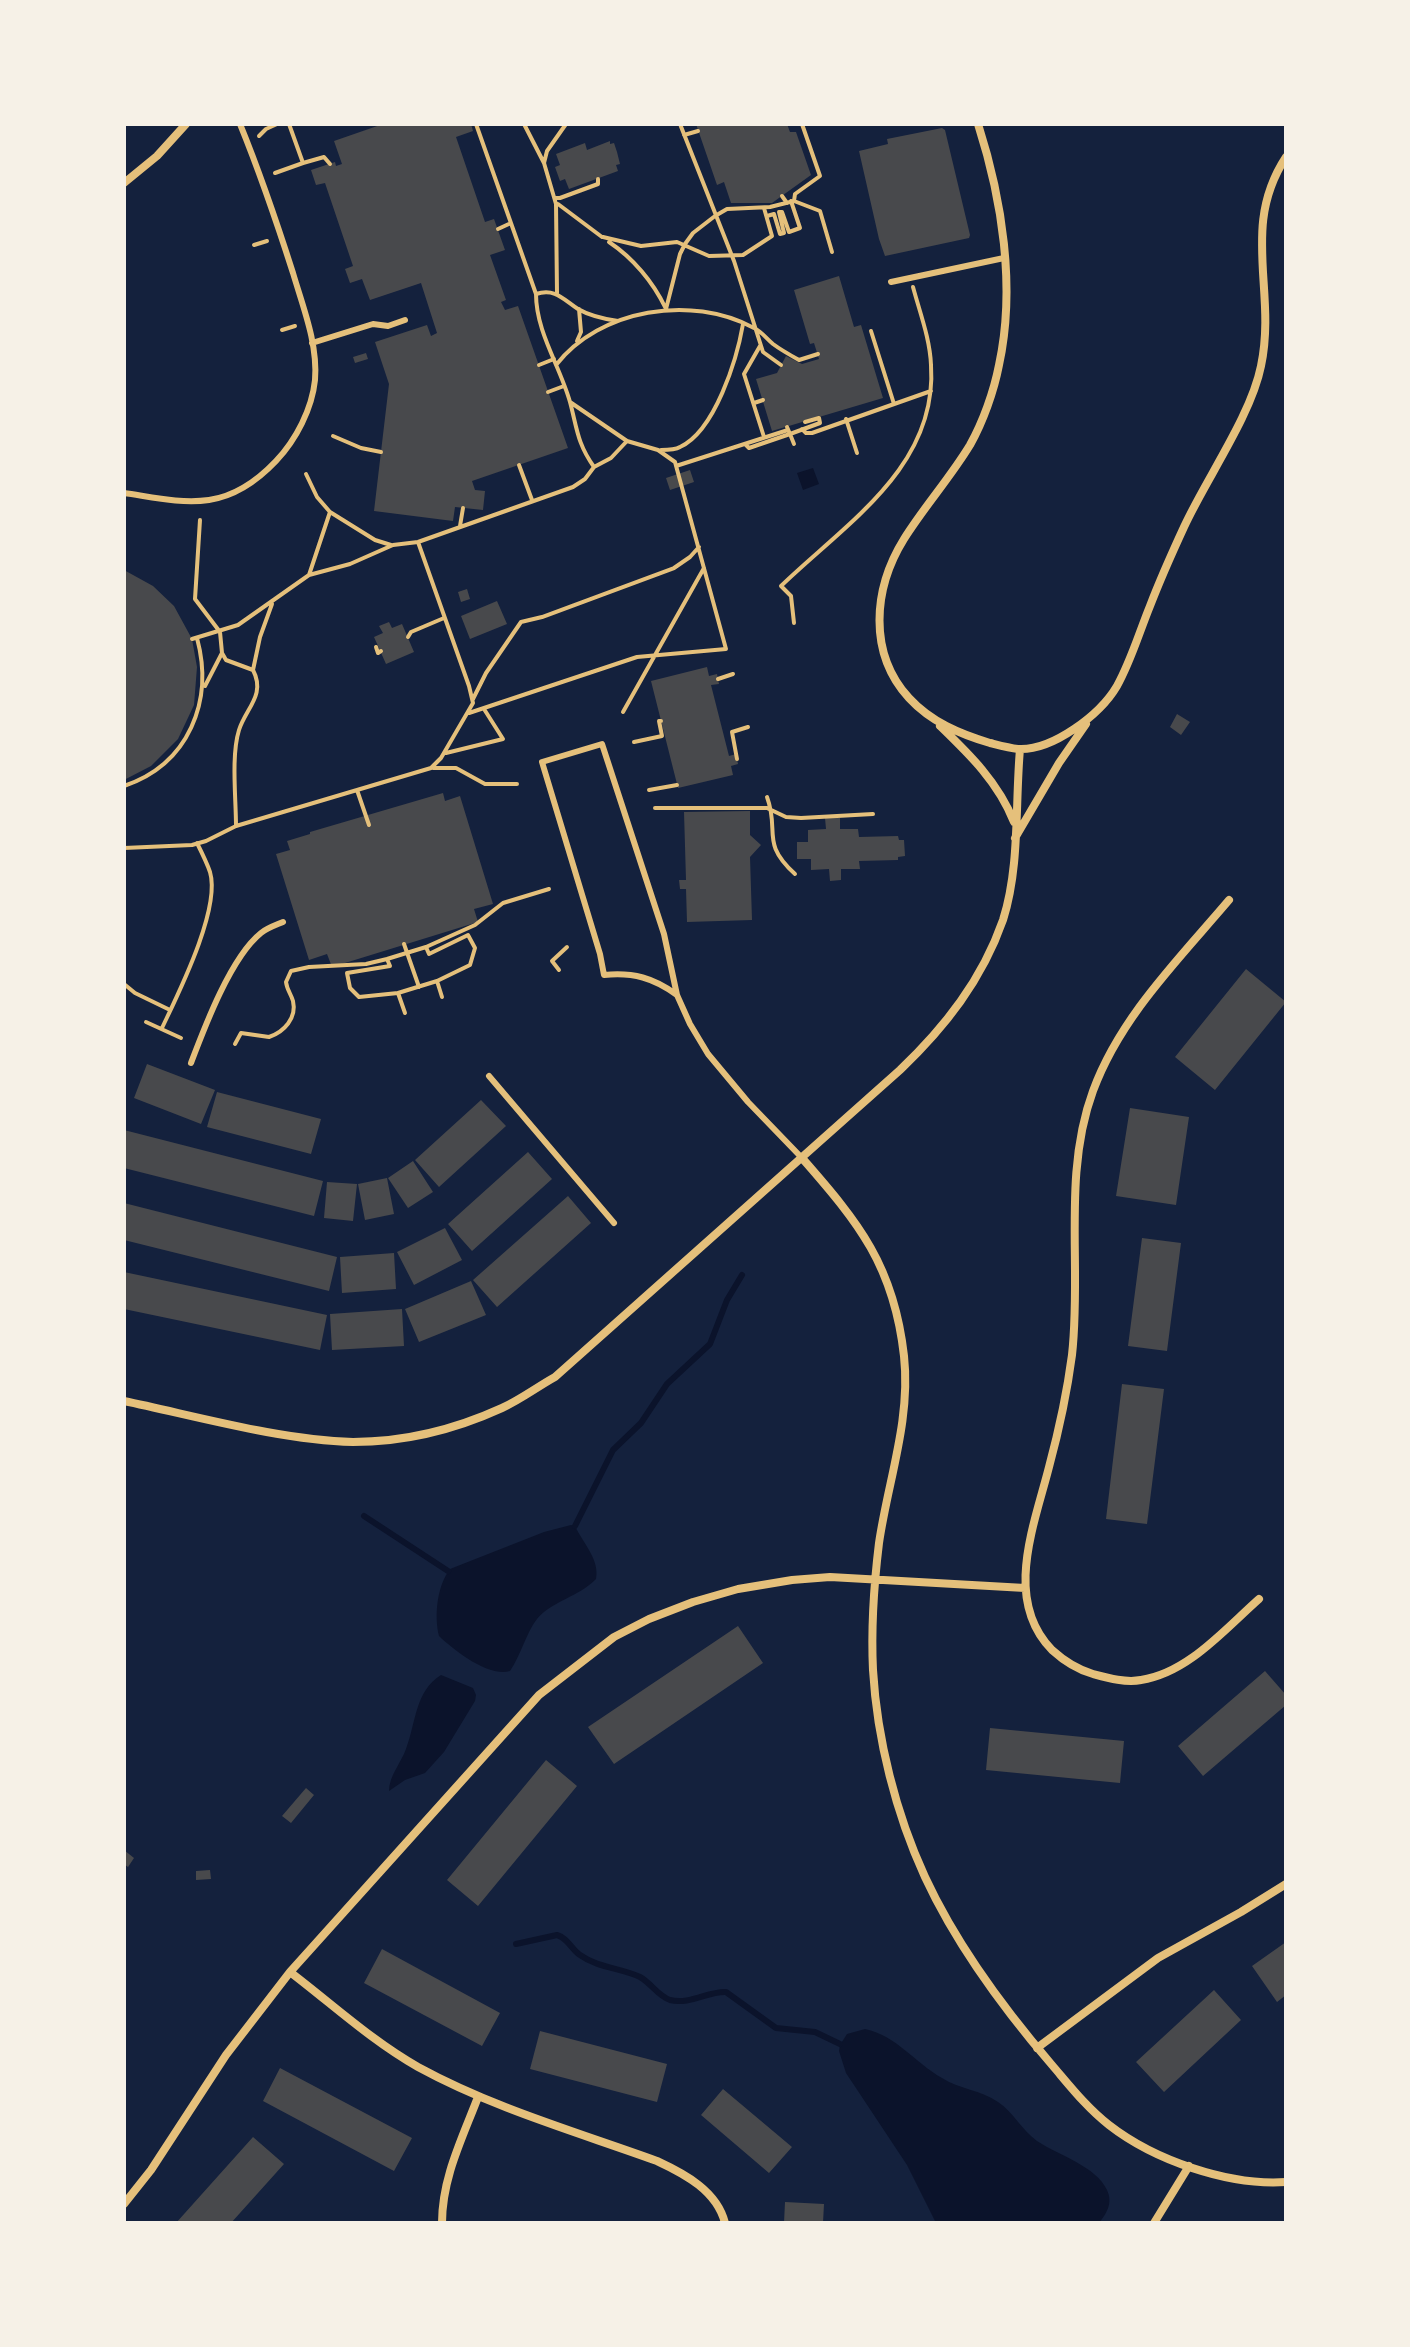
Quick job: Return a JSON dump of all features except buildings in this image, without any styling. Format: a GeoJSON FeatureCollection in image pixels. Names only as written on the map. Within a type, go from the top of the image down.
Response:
{"type":"FeatureCollection","features":[{"type":"Feature","properties":{"kind":"street"},"geometry":{"type":"LineString","coordinates":[[124,183],[157,156],[186,124]]}},
{"type":"Feature","properties":{"kind":"street"},"geometry":{"type":"LineString","coordinates":[[978,124],[998,206],[1004,258],[1005,330],[999,367],[972,441],[892,562],[878,614],[880,644],[896,683],[967,752],[997,787],[1015,824]]}},
{"type":"Feature","properties":{"kind":"street"},"geometry":{"type":"LineString","coordinates":[[1015,839],[1059,763],[1115,689],[1164,571],[1247,404],[1260,370],[1266,340],[1261,225],[1265,200],[1274,175],[1286,157]]}},
{"type":"Feature","properties":{"kind":"street"},"geometry":{"type":"LineString","coordinates":[[934,720],[961,734],[1020,749],[1057,739],[1078,728],[1093,715]]}},
{"type":"Feature","properties":{"kind":"street"},"geometry":{"type":"LineString","coordinates":[[124,1401],[302,1437],[354,1442],[406,1438],[453,1426],[503,1407],[555,1377],[937,1034],[964,999],[1003,919],[1015,839],[1020,749]]}},
{"type":"Feature","properties":{"kind":"street"},"geometry":{"type":"LineString","coordinates":[[1229,900],[1147,997],[1115,1045],[1093,1089],[1077,1165],[1075,1299],[1067,1389],[1026,1559],[1025,1588],[1037,1635],[1058,1655],[1085,1672],[1140,1681],[1169,1672],[1190,1660],[1259,1599]]}},
{"type":"Feature","properties":{"kind":"street"},"geometry":{"type":"LineString","coordinates":[[802,1158],[865,1234],[895,1307],[902,1345],[904,1402],[899,1445],[879,1543],[873,1669],[881,1736],[897,1799],[925,1877],[963,1946],[1003,2006],[1081,2099],[1109,2124],[1151,2152],[1189,2166],[1239,2179],[1286,2182]]}},
{"type":"Feature","properties":{"kind":"street"},"geometry":{"type":"LineString","coordinates":[[124,2204],[158,2160],[226,2055],[290,1972],[539,1695],[614,1637],[693,1602],[738,1589],[792,1580],[830,1577],[1025,1588]]}},
{"type":"Feature","properties":{"kind":"street"},"geometry":{"type":"LineString","coordinates":[[1037,2048],[1158,1958],[1286,1884]]}},
{"type":"Feature","properties":{"kind":"street"},"geometry":{"type":"LineString","coordinates":[[290,1972],[384,2045],[417,2066],[478,2097],[686,2174],[707,2192],[725,2223]]}},
{"type":"Feature","properties":{"kind":"street"},"geometry":{"type":"LineString","coordinates":[[442,2223],[447,2175],[478,2097]]}},
{"type":"Feature","properties":{"kind":"street"},"geometry":{"type":"LineString","coordinates":[[1154,2223],[1189,2166]]}},
{"type":"Feature","properties":{"kind":"lane"},"geometry":{"type":"LineString","coordinates":[[124,493],[181,501],[226,497],[260,477],[291,444],[305,415],[314,383],[307,318],[240,124]]}},
{"type":"Feature","properties":{"kind":"lane"},"geometry":{"type":"LineString","coordinates":[[891,282],[1004,258]]}},
{"type":"Feature","properties":{"kind":"lane"},"geometry":{"type":"LineString","coordinates":[[312,343],[373,324],[388,326],[405,320]]}},
{"type":"Feature","properties":{"kind":"lane"},"geometry":{"type":"LineString","coordinates":[[677,995],[659,981],[639,975],[604,975],[542,762],[602,744],[664,934],[677,995],[708,1054],[748,1102],[802,1158]]}},
{"type":"Feature","properties":{"kind":"lane"},"geometry":{"type":"LineString","coordinates":[[191,1063],[232,970],[247,947],[263,931],[283,922]]}},
{"type":"Feature","properties":{"kind":"lane"},"geometry":{"type":"LineString","coordinates":[[489,1076],[614,1223]]}},
{"type":"Feature","properties":{"kind":"path"},"geometry":{"type":"LineString","coordinates":[[257,139],[266,129],[277,124]]}},
{"type":"Feature","properties":{"kind":"path"},"geometry":{"type":"LineString","coordinates":[[289,124],[303,163]]}},
{"type":"Feature","properties":{"kind":"path"},"geometry":{"type":"LineString","coordinates":[[476,124],[536,294],[537,316],[570,402],[576,434],[594,467]]}},
{"type":"Feature","properties":{"kind":"path"},"geometry":{"type":"LineString","coordinates":[[524,124],[544,163],[556,200],[559,230],[557,293]]}},
{"type":"Feature","properties":{"kind":"path"},"geometry":{"type":"LineString","coordinates":[[544,163],[547,151],[566,124]]}},
{"type":"Feature","properties":{"kind":"path"},"geometry":{"type":"LineString","coordinates":[[680,124],[732,255],[760,346],[768,357],[781,365]]}},
{"type":"Feature","properties":{"kind":"path"},"geometry":{"type":"LineString","coordinates":[[766,217],[774,214],[780,234],[784,233],[779,212],[782,212],[789,232],[800,228],[791,202],[795,194],[820,176],[802,124]]}},
{"type":"Feature","properties":{"kind":"path"},"geometry":{"type":"LineString","coordinates":[[684,135],[698,131]]}},
{"type":"Feature","properties":{"kind":"path"},"geometry":{"type":"LineString","coordinates":[[275,173],[324,157],[330,164]]}},
{"type":"Feature","properties":{"kind":"path"},"geometry":{"type":"LineString","coordinates":[[549,177],[558,174]]}},
{"type":"Feature","properties":{"kind":"path"},"geometry":{"type":"LineString","coordinates":[[556,200],[598,184],[598,179]]}},
{"type":"Feature","properties":{"kind":"path"},"geometry":{"type":"LineString","coordinates":[[782,196],[820,211],[832,252]]}},
{"type":"Feature","properties":{"kind":"path"},"geometry":{"type":"LineString","coordinates":[[556,200],[632,261],[655,288],[666,309]]}},
{"type":"Feature","properties":{"kind":"path"},"geometry":{"type":"LineString","coordinates":[[666,309],[680,254],[693,233],[727,209],[764,208],[791,202]]}},
{"type":"Feature","properties":{"kind":"path"},"geometry":{"type":"LineString","coordinates":[[603,237],[641,246],[677,242],[709,256],[743,255],[772,236],[764,208]]}},
{"type":"Feature","properties":{"kind":"path"},"geometry":{"type":"LineString","coordinates":[[498,229],[511,223]]}},
{"type":"Feature","properties":{"kind":"path"},"geometry":{"type":"LineString","coordinates":[[254,245],[267,241]]}},
{"type":"Feature","properties":{"kind":"path"},"geometry":{"type":"LineString","coordinates":[[794,623],[791,596],[781,586],[868,507],[897,475],[908,460],[921,431],[931,391],[930,349],[911,277]]}},
{"type":"Feature","properties":{"kind":"path"},"geometry":{"type":"LineString","coordinates":[[536,294],[546,291],[557,293],[579,309],[620,321]]}},
{"type":"Feature","properties":{"kind":"path"},"geometry":{"type":"LineString","coordinates":[[575,344],[581,332],[579,309]]}},
{"type":"Feature","properties":{"kind":"path"},"geometry":{"type":"LineString","coordinates":[[539,365],[555,362],[575,344],[602,328],[666,309],[715,314],[755,328],[799,360],[818,354]]}},
{"type":"Feature","properties":{"kind":"path"},"geometry":{"type":"LineString","coordinates":[[658,450],[680,447],[694,435],[718,402],[731,373],[743,324]]}},
{"type":"Feature","properties":{"kind":"path"},"geometry":{"type":"LineString","coordinates":[[282,330],[298,326]]}},
{"type":"Feature","properties":{"kind":"path"},"geometry":{"type":"LineString","coordinates":[[871,331],[894,404]]}},
{"type":"Feature","properties":{"kind":"path"},"geometry":{"type":"LineString","coordinates":[[760,346],[744,374],[764,437]]}},
{"type":"Feature","properties":{"kind":"path"},"geometry":{"type":"LineString","coordinates":[[731,373],[744,374]]}},
{"type":"Feature","properties":{"kind":"path"},"geometry":{"type":"LineString","coordinates":[[548,392],[564,386]]}},
{"type":"Feature","properties":{"kind":"path"},"geometry":{"type":"LineString","coordinates":[[802,429],[812,433],[931,391]]}},
{"type":"Feature","properties":{"kind":"path"},"geometry":{"type":"LineString","coordinates":[[754,403],[763,400]]}},
{"type":"Feature","properties":{"kind":"path"},"geometry":{"type":"LineString","coordinates":[[469,713],[637,657],[726,649],[676,466],[668,456],[627,441],[570,402]]}},
{"type":"Feature","properties":{"kind":"path"},"geometry":{"type":"LineString","coordinates":[[676,466],[764,437],[820,423],[819,418],[805,422]]}},
{"type":"Feature","properties":{"kind":"path"},"geometry":{"type":"LineString","coordinates":[[846,419],[857,453]]}},
{"type":"Feature","properties":{"kind":"path"},"geometry":{"type":"LineString","coordinates":[[789,430],[794,444]]}},
{"type":"Feature","properties":{"kind":"path"},"geometry":{"type":"LineString","coordinates":[[745,444],[749,448],[789,430]]}},
{"type":"Feature","properties":{"kind":"path"},"geometry":{"type":"LineString","coordinates":[[333,436],[361,448],[381,452]]}},
{"type":"Feature","properties":{"kind":"path"},"geometry":{"type":"LineString","coordinates":[[124,786],[156,770],[181,745],[197,715],[203,665],[194,639],[238,625],[309,575],[361,560],[393,545],[418,542],[573,487],[585,479],[594,467],[611,458],[627,441]]}},
{"type":"Feature","properties":{"kind":"path"},"geometry":{"type":"LineString","coordinates":[[519,465],[532,501]]}},
{"type":"Feature","properties":{"kind":"path"},"geometry":{"type":"LineString","coordinates":[[306,474],[317,497],[330,512],[375,540],[393,545]]}},
{"type":"Feature","properties":{"kind":"path"},"geometry":{"type":"LineString","coordinates":[[460,526],[463,508]]}},
{"type":"Feature","properties":{"kind":"path"},"geometry":{"type":"LineString","coordinates":[[309,575],[330,512]]}},
{"type":"Feature","properties":{"kind":"path"},"geometry":{"type":"LineString","coordinates":[[200,520],[195,599],[220,632],[222,653],[226,660],[253,670]]}},
{"type":"Feature","properties":{"kind":"path"},"geometry":{"type":"LineString","coordinates":[[418,542],[473,700]]}},
{"type":"Feature","properties":{"kind":"path"},"geometry":{"type":"LineString","coordinates":[[431,768],[469,713],[486,673],[521,622],[674,568],[699,547]]}},
{"type":"Feature","properties":{"kind":"path"},"geometry":{"type":"LineString","coordinates":[[623,712],[704,568]]}},
{"type":"Feature","properties":{"kind":"path"},"geometry":{"type":"LineString","coordinates":[[236,826],[238,731],[258,691],[253,670],[260,637],[274,601]]}},
{"type":"Feature","properties":{"kind":"path"},"geometry":{"type":"LineString","coordinates":[[408,637],[411,632],[444,618]]}},
{"type":"Feature","properties":{"kind":"path"},"geometry":{"type":"LineString","coordinates":[[202,693],[222,653]]}},
{"type":"Feature","properties":{"kind":"path"},"geometry":{"type":"LineString","coordinates":[[718,679],[733,674]]}},
{"type":"Feature","properties":{"kind":"path"},"geometry":{"type":"LineString","coordinates":[[443,754],[503,739],[483,708]]}},
{"type":"Feature","properties":{"kind":"path"},"geometry":{"type":"LineString","coordinates":[[634,742],[662,736],[661,721]]}},
{"type":"Feature","properties":{"kind":"path"},"geometry":{"type":"LineString","coordinates":[[737,759],[732,732],[748,727]]}},
{"type":"Feature","properties":{"kind":"path"},"geometry":{"type":"LineString","coordinates":[[124,848],[197,843],[236,826],[431,768],[456,768],[485,784],[517,784]]}},
{"type":"Feature","properties":{"kind":"path"},"geometry":{"type":"LineString","coordinates":[[649,790],[677,785]]}},
{"type":"Feature","properties":{"kind":"path"},"geometry":{"type":"LineString","coordinates":[[357,790],[369,825]]}},
{"type":"Feature","properties":{"kind":"path"},"geometry":{"type":"LineString","coordinates":[[767,797],[772,810],[771,839],[775,851],[795,874]]}},
{"type":"Feature","properties":{"kind":"path"},"geometry":{"type":"LineString","coordinates":[[655,808],[767,808],[786,817],[873,814]]}},
{"type":"Feature","properties":{"kind":"path"},"geometry":{"type":"LineString","coordinates":[[162,1028],[187,971],[210,905],[210,873],[197,843]]}},
{"type":"Feature","properties":{"kind":"path"},"geometry":{"type":"LineString","coordinates":[[235,1044],[241,1033],[276,1035],[291,1020],[293,1001],[286,982],[291,971],[366,964],[407,954],[475,925],[503,903],[549,889]]}},
{"type":"Feature","properties":{"kind":"path"},"geometry":{"type":"LineString","coordinates":[[387,959],[390,966],[347,973],[350,988],[359,997],[398,993],[437,981],[470,965],[475,948],[468,935],[429,954],[426,947]]}},
{"type":"Feature","properties":{"kind":"path"},"geometry":{"type":"LineString","coordinates":[[404,944],[419,987]]}},
{"type":"Feature","properties":{"kind":"path"},"geometry":{"type":"LineString","coordinates":[[559,970],[552,961],[567,947]]}},
{"type":"Feature","properties":{"kind":"path"},"geometry":{"type":"LineString","coordinates":[[437,981],[442,997]]}},
{"type":"Feature","properties":{"kind":"path"},"geometry":{"type":"LineString","coordinates":[[124,984],[135,993],[170,1010]]}},
{"type":"Feature","properties":{"kind":"path"},"geometry":{"type":"LineString","coordinates":[[398,993],[405,1013]]}},
{"type":"Feature","properties":{"kind":"path"},"geometry":{"type":"LineString","coordinates":[[146,1022],[181,1038]]}},
{"type":"Feature","properties":{"kind":"water"},"geometry":{"type":"Polygon","coordinates":[[[813,468],[819,484],[803,490],[797,473],[813,468]]]}},
{"type":"Feature","properties":{"kind":"water"},"geometry":{"type":"Polygon","coordinates":[[[575,1526],[593,1558],[596,1579],[537,1619],[510,1671],[482,1667],[439,1636],[438,1601],[450,1569],[544,1532],[575,1526]]]}},
{"type":"Feature","properties":{"kind":"water"},"geometry":{"type":"Polygon","coordinates":[[[441,1675],[473,1688],[475,1701],[444,1752],[425,1773],[405,1780],[389,1791],[421,1699],[432,1682],[441,1675]]]}},
{"type":"Feature","properties":{"kind":"water"},"geometry":{"type":"Polygon","coordinates":[[[865,2029],[887,2037],[949,2082],[998,2102],[1037,2141],[1094,2174],[1107,2190],[1109,2199],[1107,2212],[1099,2223],[936,2223],[907,2165],[846,2073],[840,2045],[847,2034],[865,2029]]]}},
{"type":"Feature","properties":{"kind":"waterway"},"geometry":{"type":"LineString","coordinates":[[575,1526],[613,1450],[641,1423],[667,1384],[710,1344],[727,1300],[742,1275]]}},
{"type":"Feature","properties":{"kind":"waterway"},"geometry":{"type":"LineString","coordinates":[[364,1516],[448,1571]]}},
{"type":"Feature","properties":{"kind":"waterway"},"geometry":{"type":"LineString","coordinates":[[516,1944],[557,1935],[587,1959],[640,1977],[670,2000],[685,2001],[726,1992],[776,2028],[815,2032],[840,2044]]}}]}
